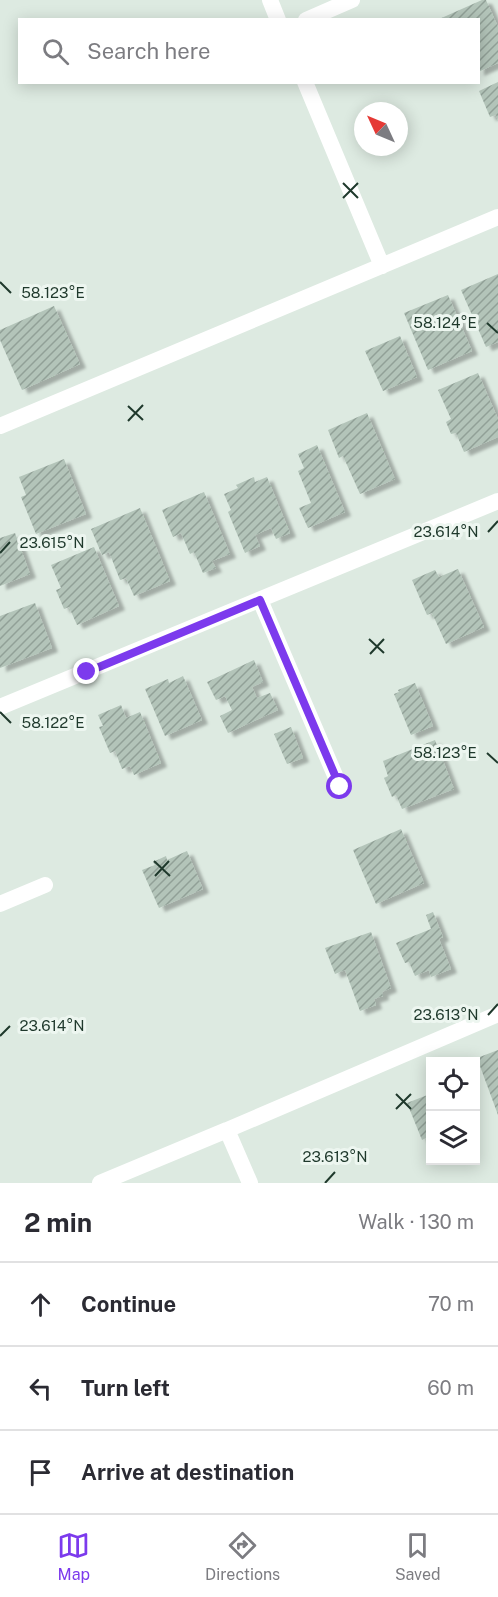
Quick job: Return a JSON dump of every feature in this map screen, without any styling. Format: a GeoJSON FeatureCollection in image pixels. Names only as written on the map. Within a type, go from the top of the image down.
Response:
{"type":"FeatureCollection","features":[{"type":"Feature","properties":{"kind":"street"},"geometry":{"type":"LineString","coordinates":[[270,0],[277,18]]}},
{"type":"Feature","properties":{"kind":"street"},"geometry":{"type":"LineString","coordinates":[[311,18],[352,0]]}},
{"type":"Feature","properties":{"kind":"street"},"geometry":{"type":"LineString","coordinates":[[306,84],[382,266]]}},
{"type":"Feature","properties":{"kind":"street"},"geometry":{"type":"LineString","coordinates":[[0,426],[498,217]]}},
{"type":"Feature","properties":{"kind":"street"},"geometry":{"type":"LineString","coordinates":[[0,707],[498,501]]}},
{"type":"Feature","properties":{"kind":"street"},"geometry":{"type":"LineString","coordinates":[[260,600],[340,787]]}},
{"type":"Feature","properties":{"kind":"street"},"geometry":{"type":"LineString","coordinates":[[0,904],[45,885]]}},
{"type":"Feature","properties":{"kind":"street"},"geometry":{"type":"LineString","coordinates":[[100,1183],[498,1014]]}},
{"type":"Feature","properties":{"kind":"street"},"geometry":{"type":"LineString","coordinates":[[227,1130],[250,1183]]}},
{"type":"Feature","properties":{"kind":"building"},"geometry":{"type":"Polygon","coordinates":[[[486,0],[498,27],[498,63],[480,71],[480,18],[442,18],[486,0]]]}},
{"type":"Feature","properties":{"kind":"building"},"geometry":{"type":"Polygon","coordinates":[[[498,82],[498,120],[496,115],[490,117],[479,91],[498,82]]]}},
{"type":"Feature","properties":{"kind":"building"},"geometry":{"type":"Polygon","coordinates":[[[498,274],[498,342],[486,347],[461,290],[498,274]]]}},
{"type":"Feature","properties":{"kind":"building"},"geometry":{"type":"Polygon","coordinates":[[[448,295],[472,351],[428,370],[404,313],[448,295]]]}},
{"type":"Feature","properties":{"kind":"building"},"geometry":{"type":"Polygon","coordinates":[[[54,306],[80,364],[22,390],[0,340],[0,330],[54,306]]]}},
{"type":"Feature","properties":{"kind":"building"},"geometry":{"type":"Polygon","coordinates":[[[400,336],[417,377],[383,391],[365,351],[400,336]]]}},
{"type":"Feature","properties":{"kind":"building"},"geometry":{"type":"Polygon","coordinates":[[[478,373],[498,419],[498,437],[464,452],[456,433],[451,434],[446,422],[451,419],[438,390],[478,373]]]}},
{"type":"Feature","properties":{"kind":"building"},"geometry":{"type":"Polygon","coordinates":[[[367,413],[395,479],[360,494],[343,456],[339,458],[328,430],[367,413]]]}},
{"type":"Feature","properties":{"kind":"building"},"geometry":{"type":"Polygon","coordinates":[[[317,445],[345,512],[308,528],[299,508],[311,503],[298,471],[304,468],[298,454],[317,445]]]}},
{"type":"Feature","properties":{"kind":"building"},"geometry":{"type":"Polygon","coordinates":[[[64,459],[86,514],[36,534],[21,497],[26,495],[19,477],[64,459]]]}},
{"type":"Feature","properties":{"kind":"building"},"geometry":{"type":"Polygon","coordinates":[[[254,477],[255,482],[267,477],[290,533],[276,539],[271,528],[255,535],[260,546],[245,553],[228,512],[231,510],[224,494],[238,488],[236,485],[254,477]]]}},
{"type":"Feature","properties":{"kind":"building"},"geometry":{"type":"Polygon","coordinates":[[[204,492],[230,554],[212,561],[216,568],[203,573],[194,552],[190,554],[181,533],[173,537],[162,510],[204,492]]]}},
{"type":"Feature","properties":{"kind":"building"},"geometry":{"type":"Polygon","coordinates":[[[140,508],[170,581],[134,596],[126,578],[120,580],[109,552],[102,555],[91,529],[140,508]]]}},
{"type":"Feature","properties":{"kind":"building"},"geometry":{"type":"Polygon","coordinates":[[[15,533],[30,574],[0,586],[0,538],[15,533]]]}},
{"type":"Feature","properties":{"kind":"building"},"geometry":{"type":"Polygon","coordinates":[[[94,547],[119,606],[77,625],[69,607],[64,609],[56,590],[61,588],[51,565],[94,547]]]}},
{"type":"Feature","properties":{"kind":"building"},"geometry":{"type":"Polygon","coordinates":[[[458,569],[484,627],[446,644],[432,613],[427,615],[412,580],[435,570],[439,577],[458,569]]]}},
{"type":"Feature","properties":{"kind":"building"},"geometry":{"type":"Polygon","coordinates":[[[35,603],[52,648],[0,668],[0,616],[35,603]]]}},
{"type":"Feature","properties":{"kind":"building"},"geometry":{"type":"Polygon","coordinates":[[[254,660],[263,682],[252,687],[257,698],[270,693],[278,710],[228,733],[220,716],[232,710],[225,696],[216,700],[207,682],[254,660]]]}},
{"type":"Feature","properties":{"kind":"building"},"geometry":{"type":"Polygon","coordinates":[[[183,676],[202,720],[165,736],[145,689],[168,679],[169,683],[183,676]]]}},
{"type":"Feature","properties":{"kind":"building"},"geometry":{"type":"Polygon","coordinates":[[[415,683],[433,726],[411,735],[394,694],[415,683]]]}},
{"type":"Feature","properties":{"kind":"building"},"geometry":{"type":"Polygon","coordinates":[[[121,705],[126,718],[140,712],[161,763],[134,775],[130,766],[122,769],[115,751],[110,753],[99,727],[103,726],[98,715],[121,705]]]}},
{"type":"Feature","properties":{"kind":"building"},"geometry":{"type":"Polygon","coordinates":[[[291,727],[303,758],[287,764],[274,734],[291,727]]]}},
{"type":"Feature","properties":{"kind":"building"},"geometry":{"type":"Polygon","coordinates":[[[435,740],[454,789],[402,809],[396,795],[392,797],[384,778],[388,776],[383,761],[435,740]]]}},
{"type":"Feature","properties":{"kind":"building"},"geometry":{"type":"Polygon","coordinates":[[[401,829],[424,883],[376,904],[353,850],[401,829]]]}},
{"type":"Feature","properties":{"kind":"building"},"geometry":{"type":"Polygon","coordinates":[[[187,851],[203,889],[159,908],[142,870],[155,865],[153,862],[166,856],[167,860],[187,851]]]}},
{"type":"Feature","properties":{"kind":"building"},"geometry":{"type":"Polygon","coordinates":[[[433,912],[443,937],[439,939],[451,969],[431,977],[429,970],[415,976],[409,962],[405,963],[396,943],[431,929],[426,915],[433,912]]]}},
{"type":"Feature","properties":{"kind":"building"},"geometry":{"type":"Polygon","coordinates":[[[371,932],[391,988],[382,992],[383,996],[374,999],[376,1005],[360,1011],[345,970],[335,974],[325,948],[371,932]]]}},
{"type":"Feature","properties":{"kind":"building"},"geometry":{"type":"Polygon","coordinates":[[[498,1050],[498,1115],[480,1066],[480,1057],[498,1050]]]}},
{"type":"Feature","properties":{"kind":"building"},"geometry":{"type":"Polygon","coordinates":[[[426,1096],[426,1138],[422,1140],[407,1103],[426,1096]]]}},
{"type":"Feature","properties":{"kind":"route"},"geometry":{"type":"LineString","coordinates":[[87,672],[260,600],[340,787]]}}]}
